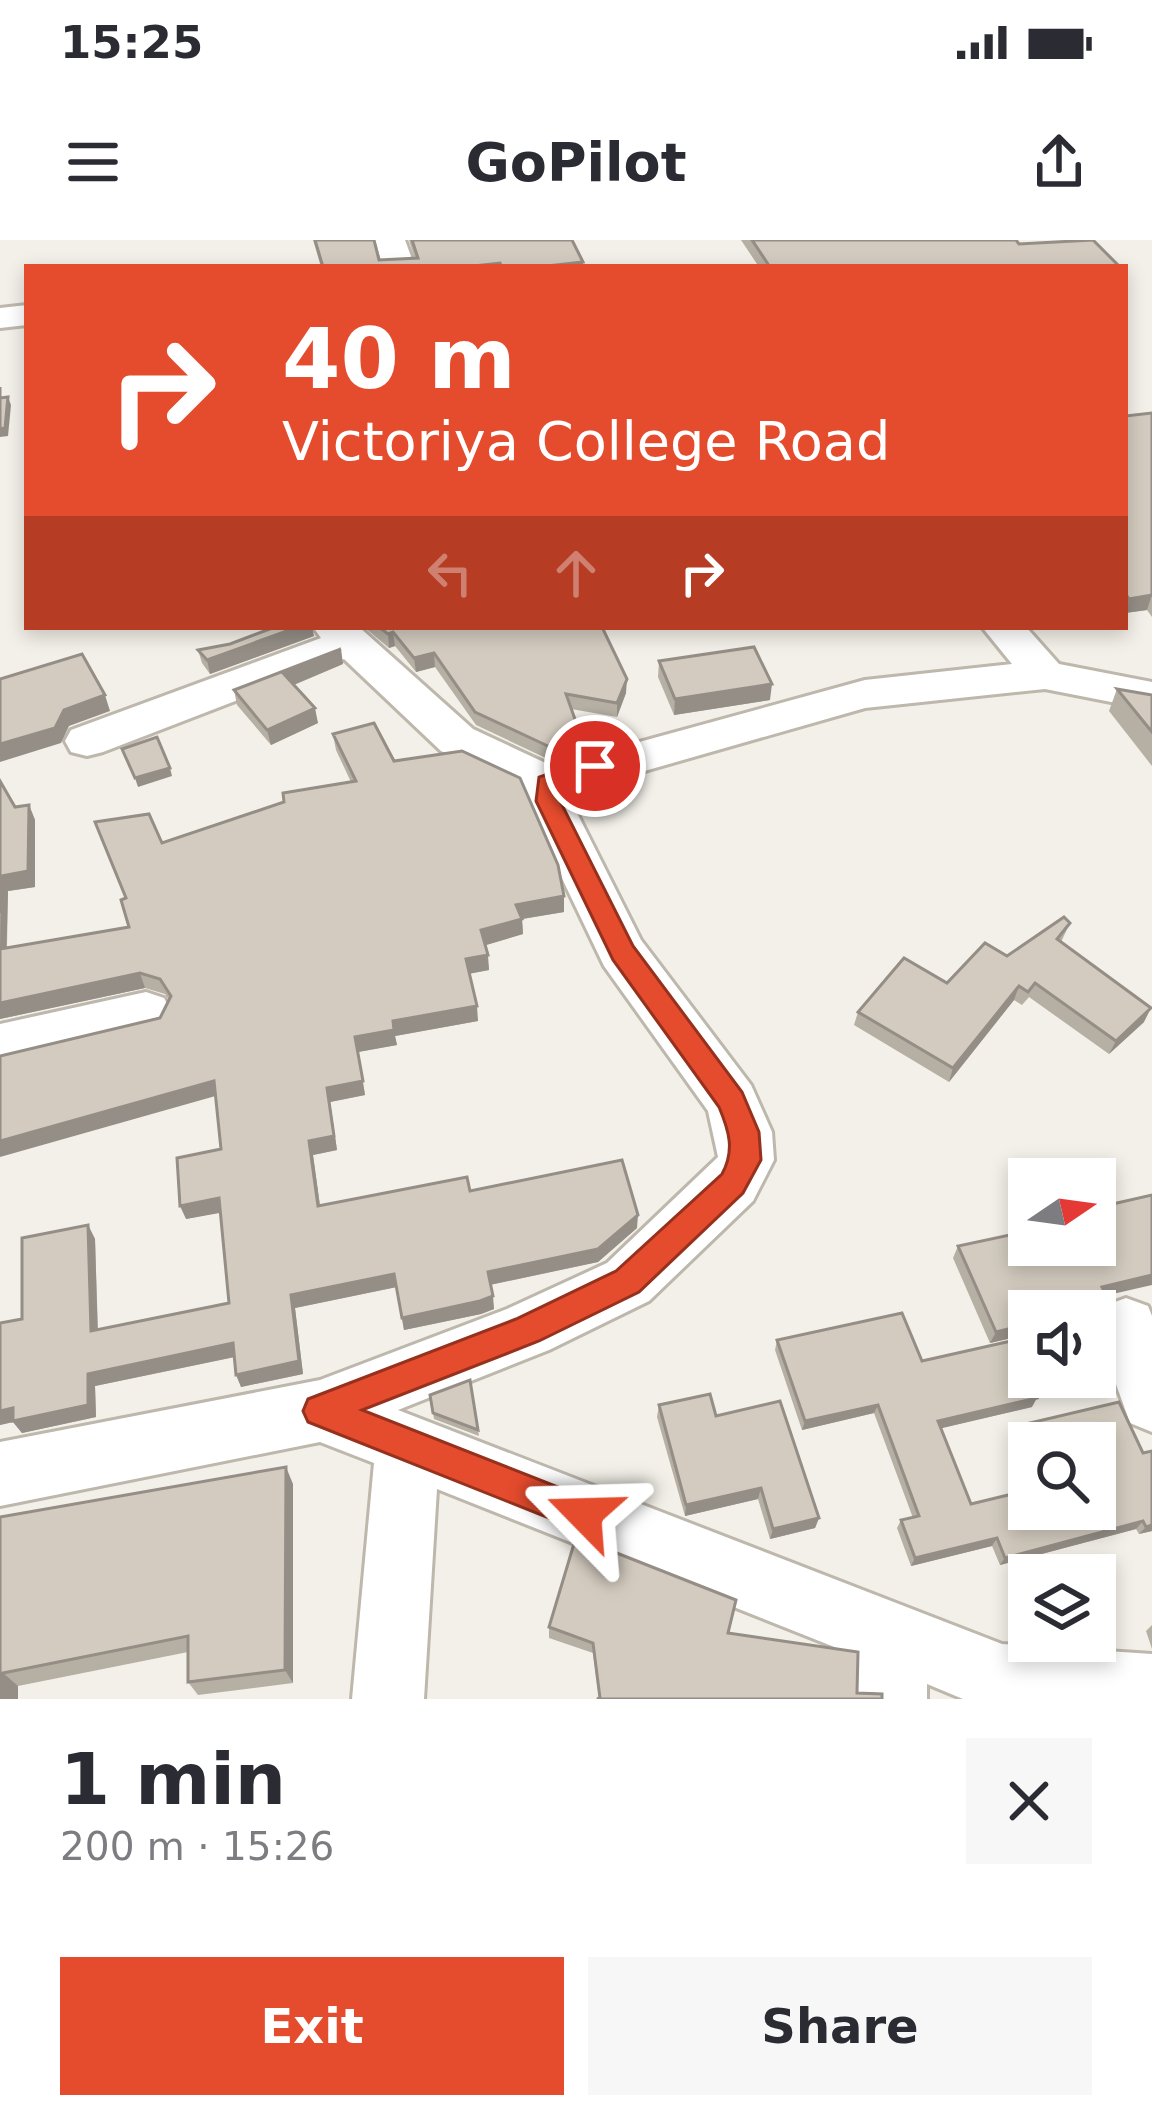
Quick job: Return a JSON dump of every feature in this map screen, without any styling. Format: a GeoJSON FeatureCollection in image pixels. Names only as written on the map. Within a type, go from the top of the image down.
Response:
{"type":"FeatureCollection","features":[{"type":"Feature","properties":{"kind":"street"},"geometry":{"type":"LineString","coordinates":[[1006,630],[1045,675]]}},
{"type":"Feature","properties":{"kind":"street"},"geometry":{"type":"LineString","coordinates":[[87,741],[343,634],[458,740],[548,783],[865,694],[1045,675],[1152,696]]}},
{"type":"Feature","properties":{"kind":"street"},"geometry":{"type":"LineString","coordinates":[[0,1474],[320,1411],[527,1330],[628,1282],[733,1183],[746,1160],[744,1132],[731,1101],[622,952],[548,801],[548,783]]}},
{"type":"Feature","properties":{"kind":"street"},"geometry":{"type":"LineString","coordinates":[[0,1046],[146,1013]]}},
{"type":"Feature","properties":{"kind":"street"},"geometry":{"type":"LineString","coordinates":[[1126,1326],[1152,1402]]}},
{"type":"Feature","properties":{"kind":"street"},"geometry":{"type":"LineString","coordinates":[[320,1411],[408,1445],[891,1667],[1152,1690]]}},
{"type":"Feature","properties":{"kind":"street"},"geometry":{"type":"LineString","coordinates":[[388,1699],[408,1445]]}},
{"type":"Feature","properties":{"kind":"building"},"geometry":{"type":"Polygon","coordinates":[[[315,240],[374,240],[379,260],[418,258],[412,240],[572,240],[583,262],[565,264],[322,264],[315,240]]]}},
{"type":"Feature","properties":{"kind":"building"},"geometry":{"type":"Polygon","coordinates":[[[752,240],[1016,240],[1019,244],[1093,240],[1117,264],[768,264],[752,240]]]}},
{"type":"Feature","properties":{"kind":"building"},"geometry":{"type":"Polygon","coordinates":[[[8,397],[5,428],[0,429],[0,398],[8,397]]]}},
{"type":"Feature","properties":{"kind":"building"},"geometry":{"type":"Polygon","coordinates":[[[1152,413],[1152,595],[1129,599],[1128,598],[1128,416],[1152,413]]]}},
{"type":"Feature","properties":{"kind":"building"},"geometry":{"type":"Polygon","coordinates":[[[267,630],[290,630],[207,660],[198,650],[267,630]]]}},
{"type":"Feature","properties":{"kind":"building"},"geometry":{"type":"Polygon","coordinates":[[[383,630],[603,630],[627,679],[617,703],[566,694],[582,739],[550,747],[475,712],[434,653],[414,658],[393,632],[383,630]]]}},
{"type":"Feature","properties":{"kind":"building"},"geometry":{"type":"Polygon","coordinates":[[[754,647],[772,684],[675,699],[659,661],[754,647]]]}},
{"type":"Feature","properties":{"kind":"building"},"geometry":{"type":"Polygon","coordinates":[[[341,649],[283,673],[315,708],[267,730],[234,690],[341,649]]]}},
{"type":"Feature","properties":{"kind":"building"},"geometry":{"type":"Polygon","coordinates":[[[82,654],[105,695],[64,710],[55,728],[0,744],[0,679],[82,654]]]}},
{"type":"Feature","properties":{"kind":"building"},"geometry":{"type":"Polygon","coordinates":[[[1117,689],[1152,695],[1152,732],[1117,689]]]}},
{"type":"Feature","properties":{"kind":"building"},"geometry":{"type":"Polygon","coordinates":[[[374,723],[394,761],[462,751],[520,778],[558,865],[564,896],[516,905],[522,919],[481,930],[488,955],[466,959],[477,1006],[393,1021],[394,1030],[355,1037],[363,1081],[327,1088],[334,1136],[309,1141],[318,1206],[467,1177],[470,1191],[622,1160],[638,1215],[598,1249],[488,1272],[493,1296],[480,1301],[402,1318],[394,1274],[291,1295],[299,1361],[236,1375],[233,1343],[88,1374],[88,1405],[13,1421],[13,1408],[0,1411],[0,1323],[22,1319],[22,1238],[88,1225],[91,1331],[229,1303],[219,1198],[180,1206],[177,1158],[221,1149],[214,1081],[0,1141],[0,1056],[160,1018],[171,996],[160,979],[140,973],[0,1003],[0,949],[129,927],[121,900],[126,898],[95,822],[149,814],[162,843],[284,802],[283,793],[356,781],[333,734],[374,723]]]}},
{"type":"Feature","properties":{"kind":"building"},"geometry":{"type":"Polygon","coordinates":[[[157,737],[170,768],[135,778],[122,749],[157,737]]]}},
{"type":"Feature","properties":{"kind":"building"},"geometry":{"type":"Polygon","coordinates":[[[0,781],[15,807],[29,805],[28,871],[1,876],[0,913],[0,781]]]}},
{"type":"Feature","properties":{"kind":"building"},"geometry":{"type":"Polygon","coordinates":[[[1064,917],[1070,923],[1057,939],[1151,1008],[1116,1041],[1035,983],[1028,992],[1019,986],[953,1068],[858,1012],[904,958],[947,983],[985,943],[1007,956],[1064,917]]]}},
{"type":"Feature","properties":{"kind":"building"},"geometry":{"type":"Polygon","coordinates":[[[1152,1195],[1152,1275],[1104,1290],[1008,1290],[1008,1329],[996,1332],[958,1246],[1008,1235],[1008,1266],[1116,1266],[1116,1203],[1152,1195]]]}},
{"type":"Feature","properties":{"kind":"building"},"geometry":{"type":"Polygon","coordinates":[[[902,1313],[922,1361],[1008,1342],[1008,1398],[1037,1398],[938,1421],[971,1504],[1008,1495],[1008,1530],[1109,1530],[1005,1558],[997,1538],[915,1558],[901,1520],[919,1516],[878,1405],[805,1421],[777,1340],[902,1313]]]}},
{"type":"Feature","properties":{"kind":"building"},"geometry":{"type":"Polygon","coordinates":[[[470,1380],[478,1430],[433,1413],[430,1395],[470,1380]]]}},
{"type":"Feature","properties":{"kind":"building"},"geometry":{"type":"Polygon","coordinates":[[[710,1394],[716,1416],[780,1401],[819,1518],[773,1529],[761,1488],[686,1505],[659,1405],[710,1394]]]}},
{"type":"Feature","properties":{"kind":"building"},"geometry":{"type":"Polygon","coordinates":[[[1119,1402],[1143,1453],[1152,1451],[1152,1525],[1146,1527],[1143,1521],[1116,1528],[1116,1422],[1034,1422],[1119,1402]]]}},
{"type":"Feature","properties":{"kind":"building"},"geometry":{"type":"Polygon","coordinates":[[[286,1467],[285,1670],[188,1682],[188,1636],[3,1673],[0,1699],[0,1517],[286,1467]]]}},
{"type":"Feature","properties":{"kind":"building"},"geometry":{"type":"Polygon","coordinates":[[[576,1537],[736,1600],[728,1633],[858,1652],[857,1693],[882,1694],[882,1699],[597,1699],[593,1643],[549,1627],[576,1537]]]}},
{"type":"Feature","properties":{"kind":"route"},"geometry":{"type":"LineString","coordinates":[[584,1514],[320,1411],[527,1330],[628,1282],[733,1183],[746,1160],[744,1132],[731,1101],[622,952],[548,801],[548,783],[595,766]]}}]}
